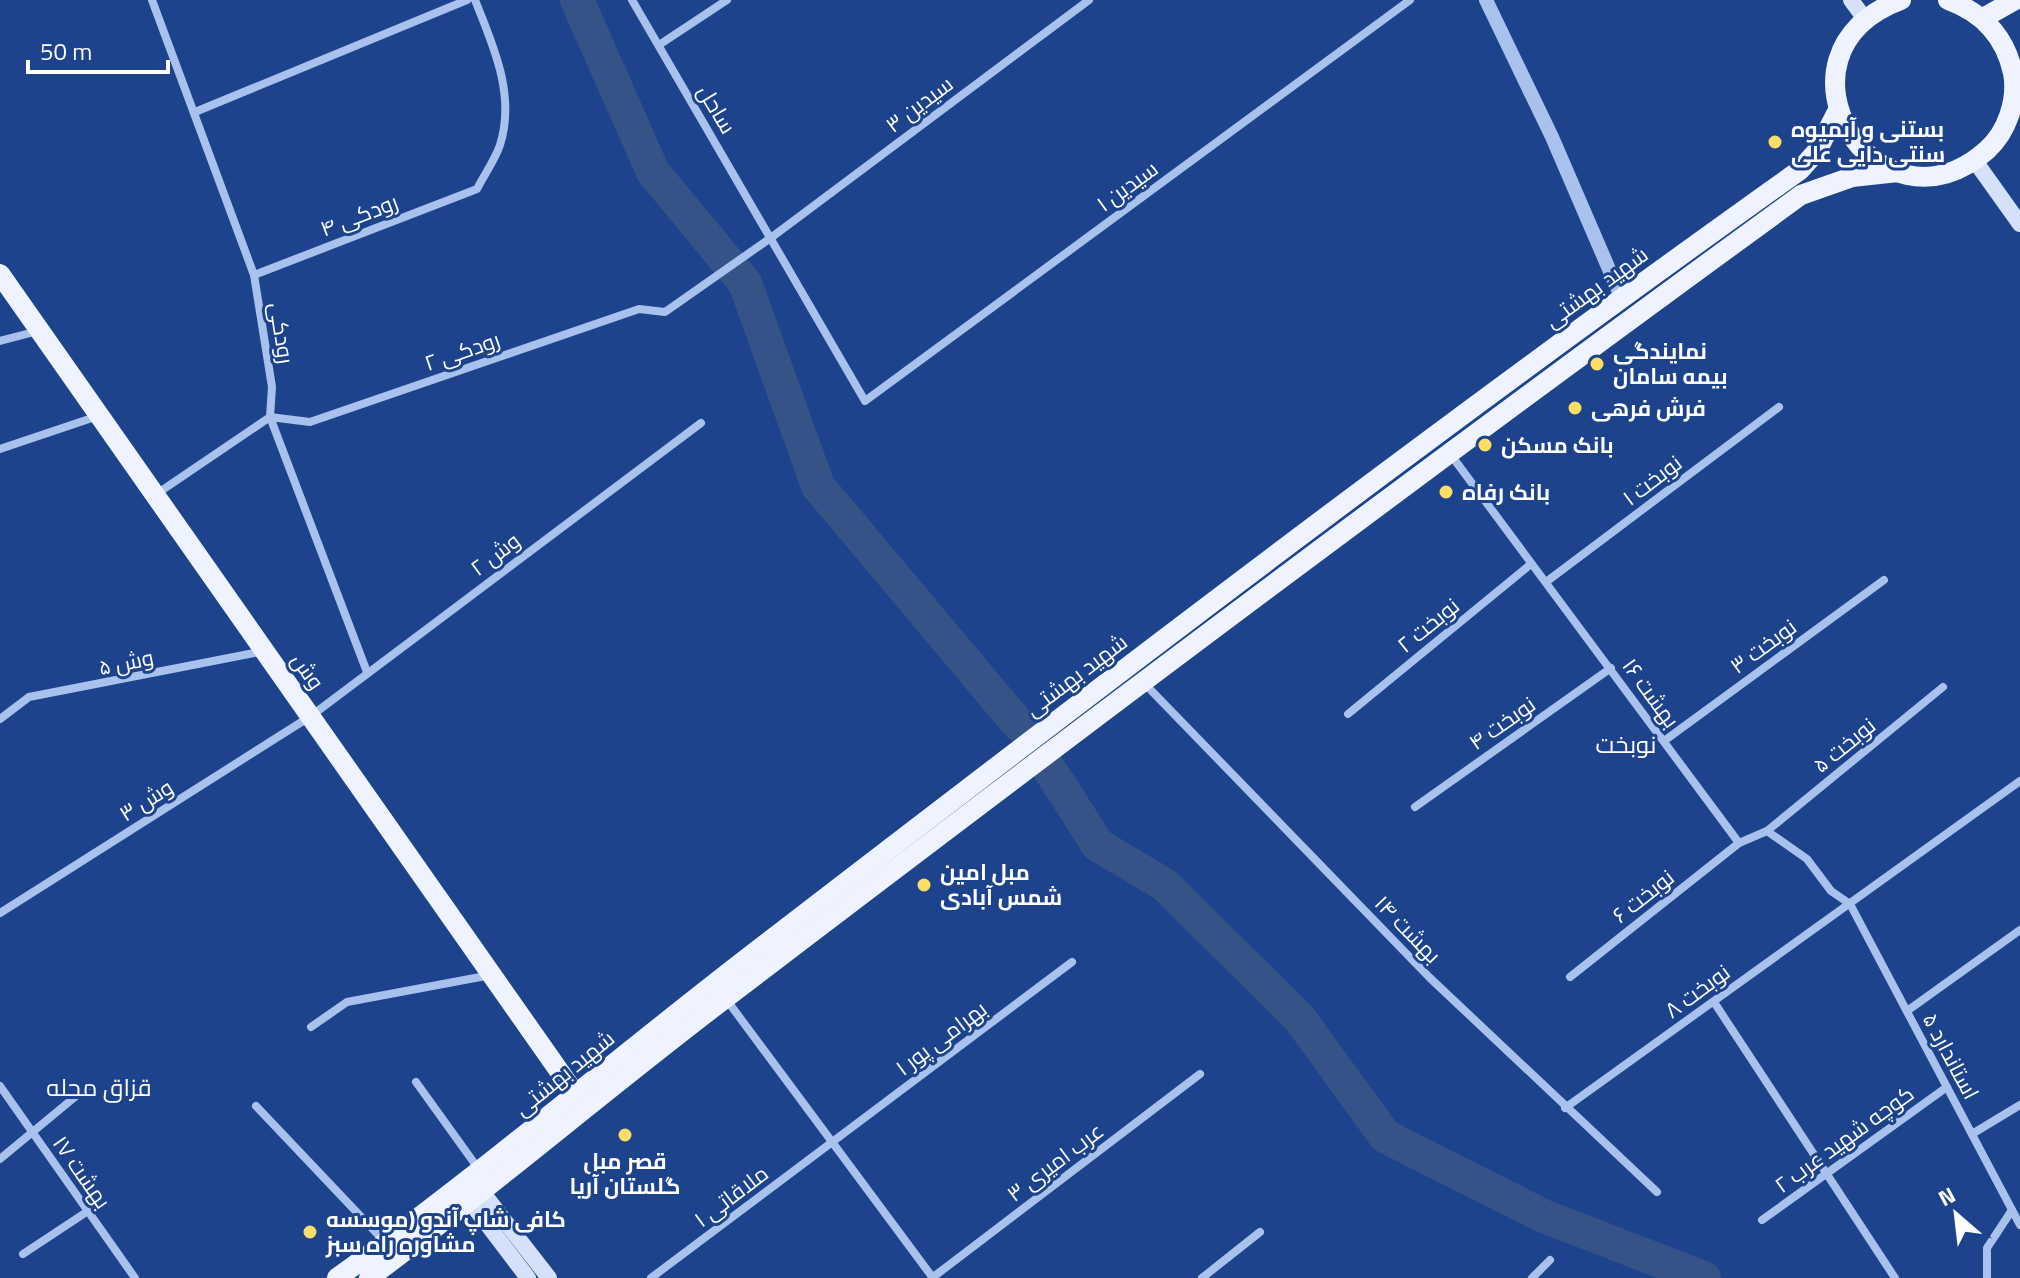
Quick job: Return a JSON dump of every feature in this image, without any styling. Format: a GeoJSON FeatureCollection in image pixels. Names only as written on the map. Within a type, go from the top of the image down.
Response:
{"type":"FeatureCollection","features":[{"type":"Feature","properties":{"kind":"main road"},"geometry":{"type":"LineString","coordinates":[[1851,0],[1865,19]]}},
{"type":"Feature","properties":{"kind":"main road"},"geometry":{"type":"LineString","coordinates":[[1901,0],[1865,19],[1840,54],[1835,75],[1838,110],[1849,137],[1865,155],[1898,172],[1930,176],[1953,172],[1975,161],[1992,145],[2009,115],[2014,80],[2015,51],[1983,18],[1948,0]]}},
{"type":"Feature","properties":{"kind":"main road"},"geometry":{"type":"LineString","coordinates":[[1983,18],[2015,0]]}},
{"type":"Feature","properties":{"kind":"main road","name":"شهید بهشتی"},"geometry":{"type":"LineString","coordinates":[[369,1278],[576,1095],[731,970],[1130,663],[1621,297],[1800,170],[1817,151],[1838,110]]}},
{"type":"Feature","properties":{"kind":"main road"},"geometry":{"type":"LineString","coordinates":[[1975,161],[2020,224]]}},
{"type":"Feature","properties":{"kind":"main road","name":"شهید بهشتی"},"geometry":{"type":"LineString","coordinates":[[337,1278],[473,1187],[1448,451],[1801,195],[1852,177],[1898,172]]}},
{"type":"Feature","properties":{"kind":"main road","name":"وش"},"geometry":{"type":"LineString","coordinates":[[0,274],[576,1095]]}},
{"type":"Feature","properties":{"kind":"main road"},"geometry":{"type":"LineString","coordinates":[[473,1187],[528,1278]]}},
{"type":"Feature","properties":{"kind":"main road"},"geometry":{"type":"LineString","coordinates":[[473,1187],[549,1278]]}},
{"type":"Feature","properties":{"kind":"street","name":"رودکی"},"geometry":{"type":"LineString","coordinates":[[152,0],[254,275],[272,387],[270,417],[367,672]]}},
{"type":"Feature","properties":{"kind":"street"},"geometry":{"type":"LineString","coordinates":[[195,112],[467,0]]}},
{"type":"Feature","properties":{"kind":"street","name":"رودکی ۴"},"geometry":{"type":"LineString","coordinates":[[254,275],[477,189],[500,144],[506,103],[498,57],[475,0]]}},
{"type":"Feature","properties":{"kind":"street","name":"ساحل"},"geometry":{"type":"LineString","coordinates":[[632,0],[865,401]]}},
{"type":"Feature","properties":{"kind":"street"},"geometry":{"type":"LineString","coordinates":[[659,45],[727,0]]}},
{"type":"Feature","properties":{"kind":"street","name":"سیدین ۳"},"geometry":{"type":"LineString","coordinates":[[665,312],[772,237],[1089,0]]}},
{"type":"Feature","properties":{"kind":"street","name":"سیدین ۱"},"geometry":{"type":"LineString","coordinates":[[865,401],[1410,0]]}},
{"type":"Feature","properties":{"kind":"street"},"geometry":{"type":"LineString","coordinates":[[1486,0],[1552,137],[1621,297]]}},
{"type":"Feature","properties":{"kind":"street","name":"رودکی ۲"},"geometry":{"type":"LineString","coordinates":[[270,417],[310,422],[639,309],[665,312]]}},
{"type":"Feature","properties":{"kind":"street"},"geometry":{"type":"LineString","coordinates":[[0,341],[39,330]]}},
{"type":"Feature","properties":{"kind":"street","name":"۱ نوبخت"},"geometry":{"type":"LineString","coordinates":[[1546,582],[1779,407]]}},
{"type":"Feature","properties":{"kind":"street"},"geometry":{"type":"LineString","coordinates":[[0,449],[99,416]]}},
{"type":"Feature","properties":{"kind":"street"},"geometry":{"type":"LineString","coordinates":[[155,495],[270,417]]}},
{"type":"Feature","properties":{"kind":"street","name":"وش ۲"},"geometry":{"type":"LineString","coordinates":[[311,716],[701,423]]}},
{"type":"Feature","properties":{"kind":"street","name":"۱۶ بهشت"},"geometry":{"type":"LineString","coordinates":[[1448,451],[1739,843]]}},
{"type":"Feature","properties":{"kind":"street","name":"۲ نوبخت"},"geometry":{"type":"LineString","coordinates":[[1348,714],[1531,564]]}},
{"type":"Feature","properties":{"kind":"street","name":"۳ نوبخت"},"geometry":{"type":"LineString","coordinates":[[1664,741],[1884,580]]}},
{"type":"Feature","properties":{"kind":"street","name":"وش ۵"},"geometry":{"type":"LineString","coordinates":[[1,715],[29,697],[265,651]]}},
{"type":"Feature","properties":{"kind":"street","name":"۴ نوبخت"},"geometry":{"type":"LineString","coordinates":[[1415,807],[1611,668]]}},
{"type":"Feature","properties":{"kind":"street","name":"بهشت ۱۴"},"geometry":{"type":"LineString","coordinates":[[1142,682],[1430,978],[1657,1192]]}},
{"type":"Feature","properties":{"kind":"street","name":"۵ نوبخت"},"geometry":{"type":"LineString","coordinates":[[1767,831],[1943,687]]}},
{"type":"Feature","properties":{"kind":"street","name":"وش ۳"},"geometry":{"type":"LineString","coordinates":[[0,913],[311,716]]}},
{"type":"Feature","properties":{"kind":"street","name":"۸ نوبخت"},"geometry":{"type":"LineString","coordinates":[[1565,1108],[2020,781]]}},
{"type":"Feature","properties":{"kind":"street"},"geometry":{"type":"LineString","coordinates":[[1739,843],[1767,831],[1807,859],[1831,891],[1850,904]]}},
{"type":"Feature","properties":{"kind":"street","name":"نوبخت ۶"},"geometry":{"type":"LineString","coordinates":[[1570,977],[1739,843]]}},
{"type":"Feature","properties":{"kind":"street","name":"۵ استاندارد"},"geometry":{"type":"LineString","coordinates":[[1850,904],[2020,1225]]}},
{"type":"Feature","properties":{"kind":"street"},"geometry":{"type":"LineString","coordinates":[[1907,1011],[2020,930]]}},
{"type":"Feature","properties":{"kind":"street","name":"۱ بهرامی پور"},"geometry":{"type":"LineString","coordinates":[[833,1143],[1072,962]]}},
{"type":"Feature","properties":{"kind":"street"},"geometry":{"type":"LineString","coordinates":[[311,1027],[347,1002],[492,975]]}},
{"type":"Feature","properties":{"kind":"street"},"geometry":{"type":"LineString","coordinates":[[725,998],[932,1278]]}},
{"type":"Feature","properties":{"kind":"street"},"geometry":{"type":"LineString","coordinates":[[1714,1002],[1895,1278]]}},
{"type":"Feature","properties":{"kind":"street","name":"۳ عرب امیری"},"geometry":{"type":"LineString","coordinates":[[932,1278],[1200,1074]]}},
{"type":"Feature","properties":{"kind":"street"},"geometry":{"type":"LineString","coordinates":[[416,1082],[473,1187]]}},
{"type":"Feature","properties":{"kind":"street","name":"بهشت ۱۷"},"geometry":{"type":"LineString","coordinates":[[0,1086],[131,1277]]}},
{"type":"Feature","properties":{"kind":"street"},"geometry":{"type":"LineString","coordinates":[[0,1159],[87,1087]]}},
{"type":"Feature","properties":{"kind":"street","name":"کوچه شهید عرب ۲"},"geometry":{"type":"LineString","coordinates":[[1762,1220],[1947,1087]]}},
{"type":"Feature","properties":{"kind":"street"},"geometry":{"type":"LineString","coordinates":[[1972,1134],[2020,1105]]}},
{"type":"Feature","properties":{"kind":"street"},"geometry":{"type":"LineString","coordinates":[[256,1106],[386,1243]]}},
{"type":"Feature","properties":{"kind":"street","name":"ملاقاتی ۱"},"geometry":{"type":"LineString","coordinates":[[651,1278],[833,1143]]}},
{"type":"Feature","properties":{"kind":"street"},"geometry":{"type":"LineString","coordinates":[[1987,1278],[1987,1248],[2012,1210]]}},
{"type":"Feature","properties":{"kind":"street"},"geometry":{"type":"LineString","coordinates":[[23,1254],[88,1211]]}},
{"type":"Feature","properties":{"kind":"street"},"geometry":{"type":"LineString","coordinates":[[1202,1278],[1260,1232]]}},
{"type":"Feature","properties":{"kind":"street"},"geometry":{"type":"LineString","coordinates":[[1532,1278],[1550,1260]]}},
{"type":"Feature","properties":{"kind":"waterway"},"geometry":{"type":"LineString","coordinates":[[577,0],[653,172],[745,283],[818,486],[1019,725]]}},
{"type":"Feature","properties":{"kind":"waterway"},"geometry":{"type":"LineString","coordinates":[[1050,770],[1098,845],[1165,885],[1300,1019],[1385,1136],[1541,1215],[1704,1278]]}},
{"type":"Feature","properties":{"kind":"place","name":"بستنی و آبمیوه سنتی دایی علی"},"geometry":{"type":"Point","coordinates":[1775,142]}},
{"type":"Feature","properties":{"kind":"place","name":"نمایندگی بیمه سامان"},"geometry":{"type":"Point","coordinates":[1597,364]}},
{"type":"Feature","properties":{"kind":"place","name":"فرش فرهی"},"geometry":{"type":"Point","coordinates":[1575,408]}},
{"type":"Feature","properties":{"kind":"place","name":"بانک مسکن"},"geometry":{"type":"Point","coordinates":[1485,445]}},
{"type":"Feature","properties":{"kind":"place","name":"بانک رفاه"},"geometry":{"type":"Point","coordinates":[1446,492]}},
{"type":"Feature","properties":{"kind":"place","name":"مبل امین شمس آبادی"},"geometry":{"type":"Point","coordinates":[924,885]}},
{"type":"Feature","properties":{"kind":"place","name":"قصر مبل گلستان آریا"},"geometry":{"type":"Point","coordinates":[625,1135]}},
{"type":"Feature","properties":{"kind":"place","name":"کافی شاپ آندو (موسسه مشاوره راه سبز"},"geometry":{"type":"Point","coordinates":[310,1232]}},
{"type":"Feature","properties":{"kind":"district","name":"نوبخت"},"geometry":{"type":"Point","coordinates":[1626,744]}},
{"type":"Feature","properties":{"kind":"district","name":"قزاق محله"},"geometry":{"type":"Point","coordinates":[99,1087]}}]}
